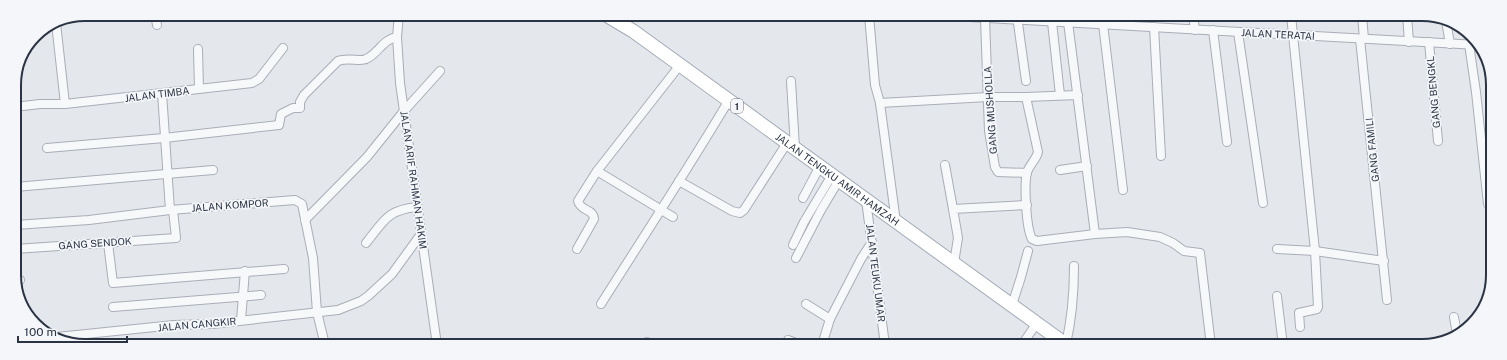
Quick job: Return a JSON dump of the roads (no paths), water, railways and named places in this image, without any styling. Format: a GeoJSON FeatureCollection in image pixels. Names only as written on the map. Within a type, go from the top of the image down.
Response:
{"type":"FeatureCollection","features":[{"type":"Feature","properties":{"kind":"main road","name":"JALAN TENGKU AMIR HAMZAH"},"geometry":{"type":"LineString","coordinates":[[618,21],[634,31],[1037,323],[1057,339]]}},
{"type":"Feature","properties":{"kind":"street"},"geometry":{"type":"LineString","coordinates":[[156,21],[157,25]]}},
{"type":"Feature","properties":{"kind":"street","name":"JALAN ARIF RAHMAN HAKIM"},"geometry":{"type":"LineString","coordinates":[[398,21],[397,37],[399,76],[436,339]]}},
{"type":"Feature","properties":{"kind":"street"},"geometry":{"type":"LineString","coordinates":[[870,21],[875,85],[880,103],[896,222]]}},
{"type":"Feature","properties":{"kind":"street","name":"GANG MUSHOLLA"},"geometry":{"type":"LineString","coordinates":[[985,21],[989,131],[996,170],[998,172],[1027,173]]}},
{"type":"Feature","properties":{"kind":"street"},"geometry":{"type":"LineString","coordinates":[[1018,21],[1026,81]]}},
{"type":"Feature","properties":{"kind":"street"},"geometry":{"type":"LineString","coordinates":[[1056,21],[1060,95]]}},
{"type":"Feature","properties":{"kind":"street","name":"JALAN TERATAI"},"geometry":{"type":"LineString","coordinates":[[1062,21],[1195,30],[1469,44]]}},
{"type":"Feature","properties":{"kind":"street"},"geometry":{"type":"LineString","coordinates":[[1194,21],[1195,30]]}},
{"type":"Feature","properties":{"kind":"street"},"geometry":{"type":"LineString","coordinates":[[1292,21],[1316,251],[1318,308],[1299,313],[1300,327]]}},
{"type":"Feature","properties":{"kind":"street","name":"GANG FAMILI"},"geometry":{"type":"LineString","coordinates":[[1362,21],[1362,39],[1387,300]]}},
{"type":"Feature","properties":{"kind":"street"},"geometry":{"type":"LineString","coordinates":[[1407,21],[1409,42]]}},
{"type":"Feature","properties":{"kind":"street"},"geometry":{"type":"LineString","coordinates":[[1068,22],[1095,234]]}},
{"type":"Feature","properties":{"kind":"street"},"geometry":{"type":"LineString","coordinates":[[1102,24],[1123,190]]}},
{"type":"Feature","properties":{"kind":"street"},"geometry":{"type":"LineString","coordinates":[[1447,26],[1450,44]]}},
{"type":"Feature","properties":{"kind":"street"},"geometry":{"type":"LineString","coordinates":[[1154,27],[1161,156]]}},
{"type":"Feature","properties":{"kind":"street"},"geometry":{"type":"LineString","coordinates":[[57,28],[65,104]]}},
{"type":"Feature","properties":{"kind":"street"},"geometry":{"type":"LineString","coordinates":[[1213,30],[1227,142]]}},
{"type":"Feature","properties":{"kind":"street"},"geometry":{"type":"LineString","coordinates":[[1238,32],[1263,203]]}},
{"type":"Feature","properties":{"kind":"street"},"geometry":{"type":"LineString","coordinates":[[47,148],[164,138],[279,125],[281,114],[293,108],[300,108],[300,102],[304,95],[338,60],[344,58],[362,60],[367,59],[391,38],[397,37]]}},
{"type":"Feature","properties":{"kind":"street","name":"GANG BENGKL"},"geometry":{"type":"LineString","coordinates":[[1429,42],[1438,141]]}},
{"type":"Feature","properties":{"kind":"street"},"geometry":{"type":"LineString","coordinates":[[1469,44],[1476,92],[1486,185]]}},
{"type":"Feature","properties":{"kind":"street","name":"JALAN TIMBA"},"geometry":{"type":"LineString","coordinates":[[21,106],[40,104],[65,104],[254,83],[259,79],[283,48]]}},
{"type":"Feature","properties":{"kind":"street"},"geometry":{"type":"LineString","coordinates":[[198,49],[199,89]]}},
{"type":"Feature","properties":{"kind":"street"},"geometry":{"type":"LineString","coordinates":[[577,249],[594,218],[592,212],[583,209],[578,201],[597,171],[680,65]]}},
{"type":"Feature","properties":{"kind":"street"},"geometry":{"type":"LineString","coordinates":[[305,220],[367,157],[404,111],[440,70]]}},
{"type":"Feature","properties":{"kind":"street"},"geometry":{"type":"LineString","coordinates":[[679,181],[732,211],[740,213],[744,210],[791,145],[791,81]]}},
{"type":"Feature","properties":{"kind":"street"},"geometry":{"type":"LineString","coordinates":[[162,93],[166,173],[171,210]]}},
{"type":"Feature","properties":{"kind":"street"},"geometry":{"type":"LineString","coordinates":[[880,103],[988,97],[1078,95]]}},
{"type":"Feature","properties":{"kind":"street"},"geometry":{"type":"LineString","coordinates":[[1026,97],[1038,152],[1027,173],[1025,181],[1030,238],[1037,241],[1127,232],[1160,237],[1173,243],[1184,251],[1200,253],[1210,339]]}},
{"type":"Feature","properties":{"kind":"street"},"geometry":{"type":"LineString","coordinates":[[601,304],[729,100]]}},
{"type":"Feature","properties":{"kind":"street"},"geometry":{"type":"LineString","coordinates":[[945,165],[958,238],[954,263]]}},
{"type":"Feature","properties":{"kind":"street"},"geometry":{"type":"LineString","coordinates":[[803,198],[820,166]]}},
{"type":"Feature","properties":{"kind":"street"},"geometry":{"type":"LineString","coordinates":[[1060,170],[1087,166]]}},
{"type":"Feature","properties":{"kind":"street"},"geometry":{"type":"LineString","coordinates":[[21,185],[213,170]]}},
{"type":"Feature","properties":{"kind":"street"},"geometry":{"type":"LineString","coordinates":[[597,171],[673,218]]}},
{"type":"Feature","properties":{"kind":"street"},"geometry":{"type":"LineString","coordinates":[[793,245],[804,222],[836,178]]}},
{"type":"Feature","properties":{"kind":"street"},"geometry":{"type":"LineString","coordinates":[[796,258],[836,178]]}},
{"type":"Feature","properties":{"kind":"street","name":"JALAN KOMPOR"},"geometry":{"type":"LineString","coordinates":[[21,225],[89,220],[171,210],[295,200],[302,204],[312,258],[318,312],[324,339]]}},
{"type":"Feature","properties":{"kind":"street","name":"JALAN TEUKU UMAR"},"geometry":{"type":"LineString","coordinates":[[866,200],[884,339]]}},
{"type":"Feature","properties":{"kind":"street"},"geometry":{"type":"LineString","coordinates":[[953,209],[1027,205]]}},
{"type":"Feature","properties":{"kind":"street"},"geometry":{"type":"LineString","coordinates":[[366,243],[391,214],[399,210],[418,207]]}},
{"type":"Feature","properties":{"kind":"street","name":"GANG SENDOK"},"geometry":{"type":"LineString","coordinates":[[21,249],[176,238],[171,210]]}},
{"type":"Feature","properties":{"kind":"street","name":"JALAN CANGKIR"},"geometry":{"type":"LineString","coordinates":[[65,336],[338,310],[361,301],[368,296],[392,274],[421,234]]}},
{"type":"Feature","properties":{"kind":"street"},"geometry":{"type":"LineString","coordinates":[[108,242],[113,283],[284,269]]}},
{"type":"Feature","properties":{"kind":"street"},"geometry":{"type":"LineString","coordinates":[[824,339],[830,319],[861,259],[872,242]]}},
{"type":"Feature","properties":{"kind":"street"},"geometry":{"type":"LineString","coordinates":[[1277,248],[1316,251],[1384,261]]}},
{"type":"Feature","properties":{"kind":"street"},"geometry":{"type":"LineString","coordinates":[[1012,305],[1022,277],[1028,251]]}},
{"type":"Feature","properties":{"kind":"street"},"geometry":{"type":"LineString","coordinates":[[1065,339],[1071,323],[1074,266]]}},
{"type":"Feature","properties":{"kind":"street"},"geometry":{"type":"LineString","coordinates":[[241,320],[245,271]]}},
{"type":"Feature","properties":{"kind":"street"},"geometry":{"type":"LineString","coordinates":[[114,307],[261,295]]}},
{"type":"Feature","properties":{"kind":"street"},"geometry":{"type":"LineString","coordinates":[[1277,296],[1282,339]]}},
{"type":"Feature","properties":{"kind":"street"},"geometry":{"type":"LineString","coordinates":[[806,304],[830,319]]}},
{"type":"Feature","properties":{"kind":"street"},"geometry":{"type":"LineString","coordinates":[[1454,316],[1456,329]]}},
{"type":"Feature","properties":{"kind":"street"},"geometry":{"type":"LineString","coordinates":[[1026,339],[1037,323]]}}]}
